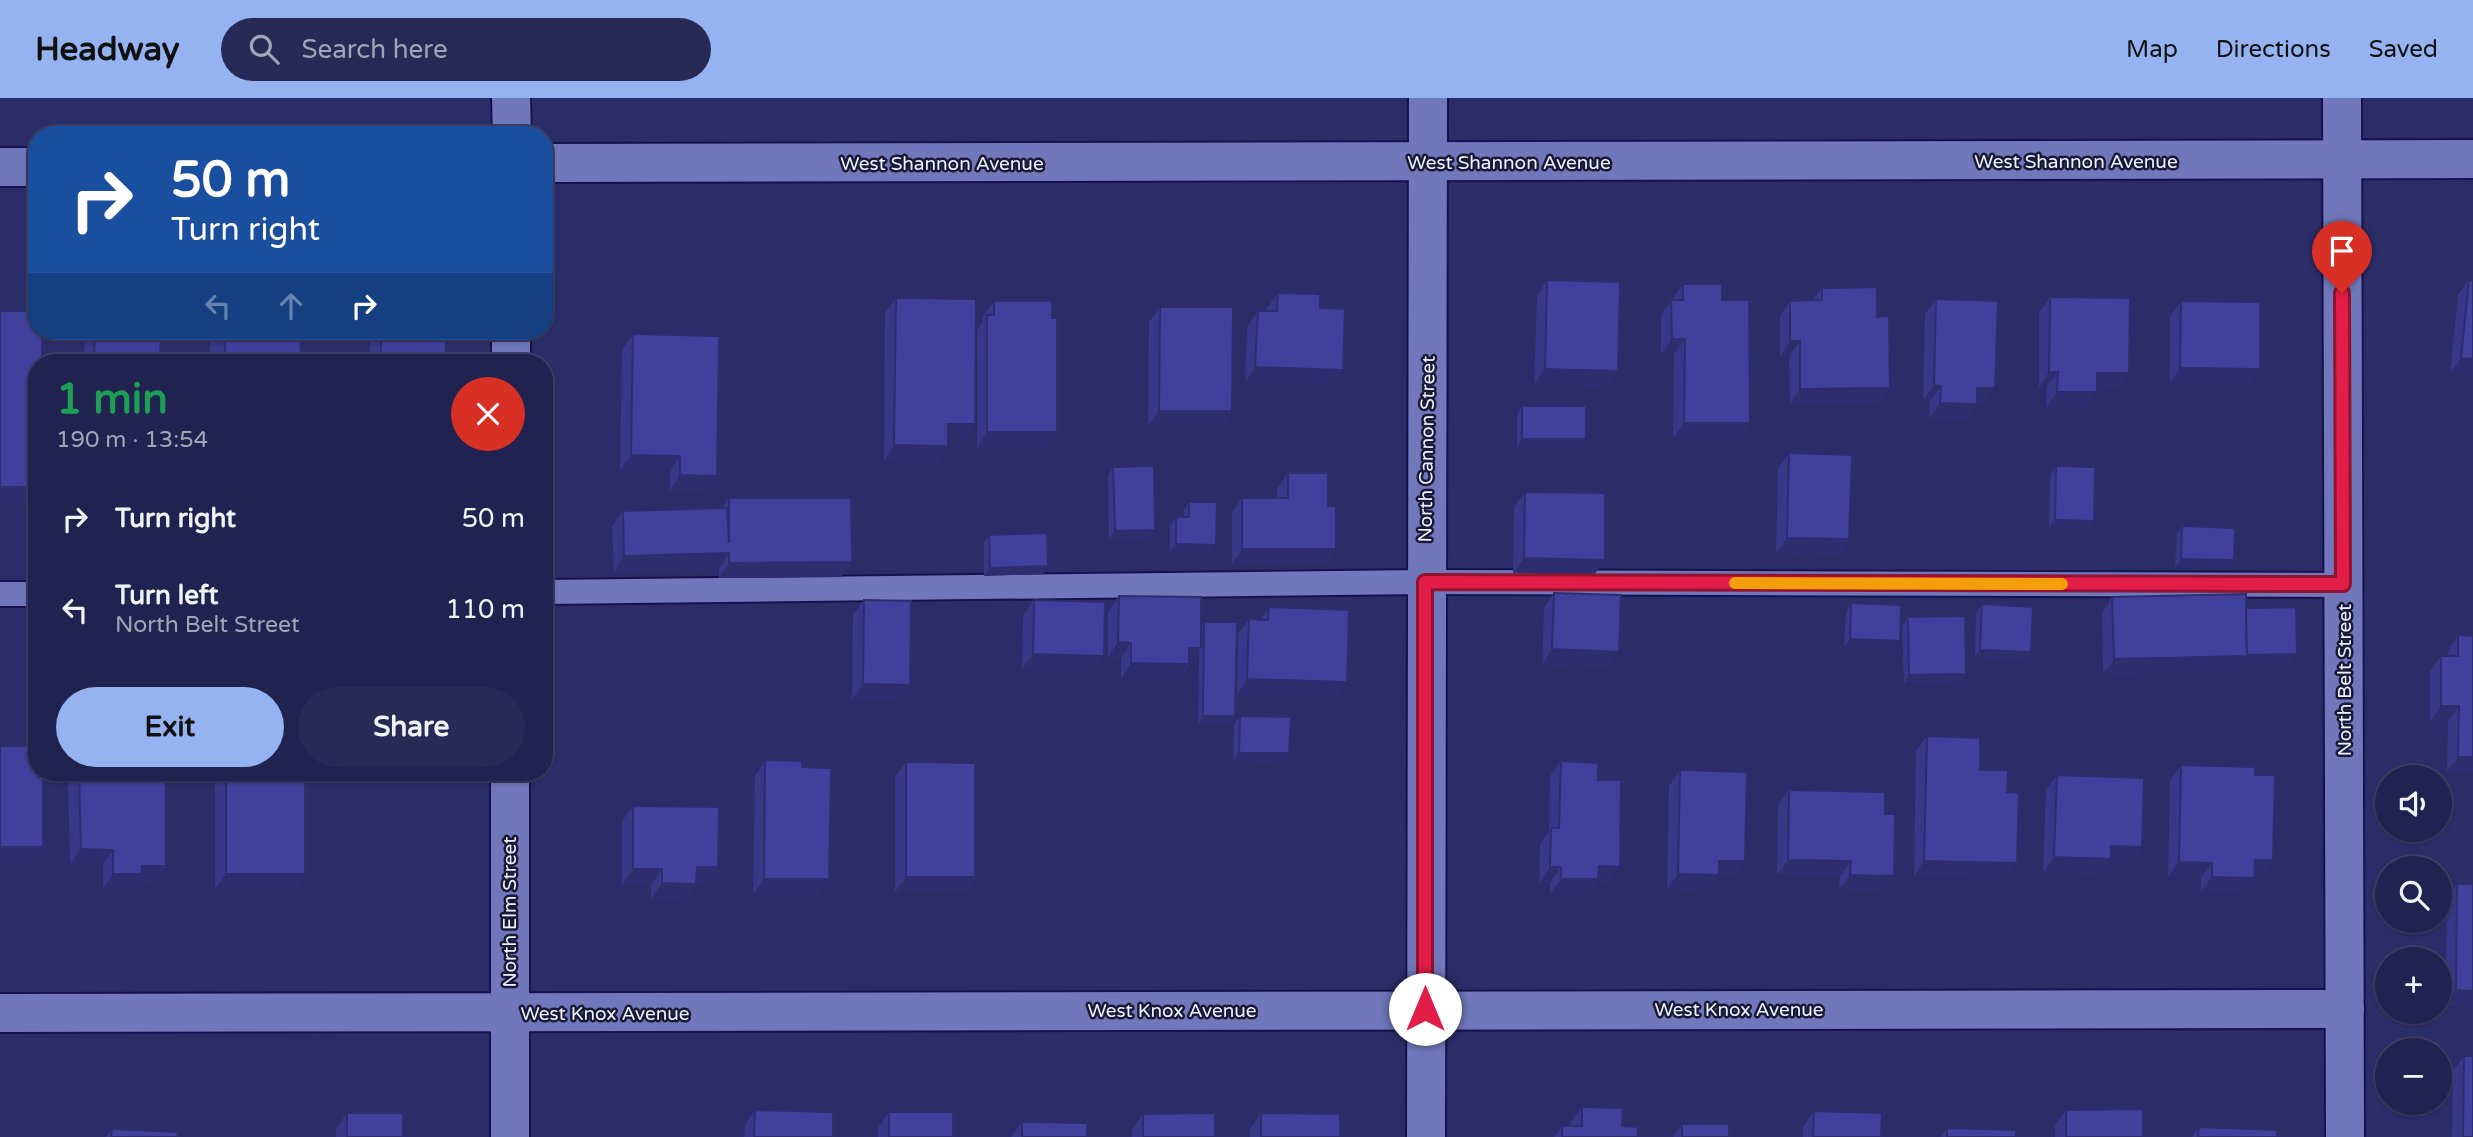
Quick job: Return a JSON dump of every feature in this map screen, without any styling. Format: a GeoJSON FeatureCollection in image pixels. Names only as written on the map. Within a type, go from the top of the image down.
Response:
{"type":"FeatureCollection","features":[{"type":"Feature","properties":{"kind":"street"},"geometry":{"type":"LineString","coordinates":[[511,98],[512,126]]}},
{"type":"Feature","properties":{"kind":"street","name":"North Cannon Street"},"geometry":{"type":"LineString","coordinates":[[1426,1137],[1428,98]]}},
{"type":"Feature","properties":{"kind":"street","name":"North Belt Street"},"geometry":{"type":"LineString","coordinates":[[2342,98],[2345,1137]]}},
{"type":"Feature","properties":{"kind":"street","name":"West Shannon Avenue"},"geometry":{"type":"LineString","coordinates":[[553,163],[2473,159]]}},
{"type":"Feature","properties":{"kind":"street"},"geometry":{"type":"LineString","coordinates":[[0,167],[28,167]]}},
{"type":"Feature","properties":{"kind":"street","name":"North Elm Street"},"geometry":{"type":"LineString","coordinates":[[510,781],[510,1137]]}},
{"type":"Feature","properties":{"kind":"street","name":"West Knox Avenue"},"geometry":{"type":"LineString","coordinates":[[0,1013],[2345,1009]]}},
{"type":"Feature","properties":{"kind":"lane"},"geometry":{"type":"LineString","coordinates":[[553,592],[1425,582],[2343,584]]}},
{"type":"Feature","properties":{"kind":"lane"},"geometry":{"type":"LineString","coordinates":[[0,594],[28,594]]}},
{"type":"Feature","properties":{"kind":"building"},"geometry":{"type":"Polygon","coordinates":[[[1547,280],[1620,282],[1618,371],[1545,369],[1547,280]]]}},
{"type":"Feature","properties":{"kind":"building"},"geometry":{"type":"Polygon","coordinates":[[[2469,280],[2473,280],[2473,359],[2461,358],[2469,280]]]}},
{"type":"Feature","properties":{"kind":"building"},"geometry":{"type":"Polygon","coordinates":[[[1683,284],[1722,284],[1722,300],[1749,300],[1750,423],[1684,423],[1685,339],[1672,339],[1671,300],[1683,300],[1683,284]]]}},
{"type":"Feature","properties":{"kind":"building"},"geometry":{"type":"Polygon","coordinates":[[[1877,287],[1877,317],[1889,316],[1890,388],[1800,389],[1800,341],[1790,341],[1790,301],[1822,300],[1822,288],[1877,287]]]}},
{"type":"Feature","properties":{"kind":"building"},"geometry":{"type":"Polygon","coordinates":[[[1278,293],[1320,294],[1320,308],[1345,309],[1343,370],[1255,367],[1258,311],[1277,311],[1278,293]]]}},
{"type":"Feature","properties":{"kind":"building"},"geometry":{"type":"Polygon","coordinates":[[[2050,297],[2130,298],[2129,373],[2097,373],[2097,392],[2057,392],[2058,372],[2049,372],[2050,297]]]}},
{"type":"Feature","properties":{"kind":"building"},"geometry":{"type":"Polygon","coordinates":[[[896,298],[976,299],[975,424],[948,424],[948,446],[894,445],[896,298]]]}},
{"type":"Feature","properties":{"kind":"building"},"geometry":{"type":"Polygon","coordinates":[[[1936,299],[1998,301],[1995,388],[1977,388],[1977,404],[1940,403],[1941,386],[1934,385],[1936,299]]]}},
{"type":"Feature","properties":{"kind":"building"},"geometry":{"type":"Polygon","coordinates":[[[994,301],[1052,301],[1052,318],[1057,318],[1057,432],[987,432],[987,315],[994,315],[994,301]]]}},
{"type":"Feature","properties":{"kind":"building"},"geometry":{"type":"Polygon","coordinates":[[[2181,301],[2260,302],[2260,369],[2180,368],[2181,301]]]}},
{"type":"Feature","properties":{"kind":"building"},"geometry":{"type":"Polygon","coordinates":[[[1160,307],[1233,307],[1232,411],[1159,411],[1160,307]]]}},
{"type":"Feature","properties":{"kind":"building"},"geometry":{"type":"Polygon","coordinates":[[[0,311],[28,311],[28,340],[42,340],[42,354],[28,354],[28,487],[0,487],[0,311]]]}},
{"type":"Feature","properties":{"kind":"building"},"geometry":{"type":"Polygon","coordinates":[[[633,334],[719,336],[717,476],[680,475],[680,456],[631,455],[633,334]]]}},
{"type":"Feature","properties":{"kind":"building"},"geometry":{"type":"Polygon","coordinates":[[[95,340],[161,340],[160,354],[94,354],[95,340]]]}},
{"type":"Feature","properties":{"kind":"building"},"geometry":{"type":"Polygon","coordinates":[[[225,340],[300,340],[301,354],[225,354],[225,340]]]}},
{"type":"Feature","properties":{"kind":"building"},"geometry":{"type":"Polygon","coordinates":[[[381,340],[446,340],[446,354],[381,354],[381,340]]]}},
{"type":"Feature","properties":{"kind":"building"},"geometry":{"type":"Polygon","coordinates":[[[1522,406],[1586,406],[1586,439],[1522,439],[1522,406]]]}},
{"type":"Feature","properties":{"kind":"building"},"geometry":{"type":"Polygon","coordinates":[[[1789,453],[1852,455],[1849,539],[1787,538],[1789,453]]]}},
{"type":"Feature","properties":{"kind":"building"},"geometry":{"type":"Polygon","coordinates":[[[1154,466],[1155,530],[1115,531],[1113,467],[1154,466]]]}},
{"type":"Feature","properties":{"kind":"building"},"geometry":{"type":"Polygon","coordinates":[[[2056,466],[2095,467],[2094,521],[2055,520],[2056,466]]]}},
{"type":"Feature","properties":{"kind":"building"},"geometry":{"type":"Polygon","coordinates":[[[1288,473],[1328,473],[1328,506],[1336,506],[1336,549],[1242,549],[1242,498],[1288,498],[1288,473]]]}},
{"type":"Feature","properties":{"kind":"building"},"geometry":{"type":"Polygon","coordinates":[[[1525,492],[1605,493],[1605,560],[1524,558],[1525,492]]]}},
{"type":"Feature","properties":{"kind":"building"},"geometry":{"type":"Polygon","coordinates":[[[729,498],[851,498],[852,562],[729,563],[729,553],[624,556],[623,511],[727,508],[729,543],[729,498]]]}},
{"type":"Feature","properties":{"kind":"building"},"geometry":{"type":"Polygon","coordinates":[[[1189,502],[1217,502],[1216,545],[1176,544],[1176,517],[1189,517],[1189,502]]]}},
{"type":"Feature","properties":{"kind":"building"},"geometry":{"type":"Polygon","coordinates":[[[2182,526],[2235,528],[2234,560],[2181,559],[2182,526]]]}},
{"type":"Feature","properties":{"kind":"building"},"geometry":{"type":"Polygon","coordinates":[[[1047,533],[1048,566],[990,568],[989,535],[1047,533]]]}},
{"type":"Feature","properties":{"kind":"building"},"geometry":{"type":"Polygon","coordinates":[[[1554,593],[1621,595],[1619,652],[1552,649],[1554,593]]]}},
{"type":"Feature","properties":{"kind":"building"},"geometry":{"type":"Polygon","coordinates":[[[2246,594],[2247,656],[2114,659],[2112,597],[2246,594]]]}},
{"type":"Feature","properties":{"kind":"building"},"geometry":{"type":"Polygon","coordinates":[[[1119,596],[1201,597],[1201,648],[1189,648],[1189,664],[1131,663],[1131,643],[1118,642],[1119,596]]]}},
{"type":"Feature","properties":{"kind":"building"},"geometry":{"type":"Polygon","coordinates":[[[864,600],[911,601],[910,685],[863,684],[864,600]]]}},
{"type":"Feature","properties":{"kind":"building"},"geometry":{"type":"Polygon","coordinates":[[[1034,600],[1105,602],[1104,656],[1033,654],[1034,600]]]}},
{"type":"Feature","properties":{"kind":"building"},"geometry":{"type":"Polygon","coordinates":[[[1851,603],[1901,605],[1900,641],[1850,639],[1851,603]]]}},
{"type":"Feature","properties":{"kind":"building"},"geometry":{"type":"Polygon","coordinates":[[[1982,604],[2033,607],[2031,652],[1980,650],[1982,604]]]}},
{"type":"Feature","properties":{"kind":"building"},"geometry":{"type":"Polygon","coordinates":[[[1269,607],[1349,610],[1347,682],[1247,679],[1249,619],[1268,620],[1269,607]]]}},
{"type":"Feature","properties":{"kind":"building"},"geometry":{"type":"Polygon","coordinates":[[[2296,607],[2297,654],[2247,655],[2246,608],[2296,607]]]}},
{"type":"Feature","properties":{"kind":"building"},"geometry":{"type":"Polygon","coordinates":[[[1965,616],[1966,674],[1909,675],[1908,617],[1965,616]]]}},
{"type":"Feature","properties":{"kind":"building"},"geometry":{"type":"Polygon","coordinates":[[[1204,622],[1237,622],[1235,716],[1203,716],[1204,622]]]}},
{"type":"Feature","properties":{"kind":"building"},"geometry":{"type":"Polygon","coordinates":[[[2458,635],[2473,636],[2473,757],[2458,757],[2459,706],[2441,706],[2441,656],[2458,656],[2458,635]]]}},
{"type":"Feature","properties":{"kind":"building"},"geometry":{"type":"Polygon","coordinates":[[[1240,716],[1291,717],[1289,753],[1239,753],[1240,716]]]}},
{"type":"Feature","properties":{"kind":"building"},"geometry":{"type":"Polygon","coordinates":[[[1927,736],[1980,738],[1980,770],[2008,770],[2007,792],[2019,793],[2017,863],[1924,861],[1927,736]]]}},
{"type":"Feature","properties":{"kind":"building"},"geometry":{"type":"Polygon","coordinates":[[[0,746],[28,746],[28,781],[43,781],[43,847],[0,847],[0,746]]]}},
{"type":"Feature","properties":{"kind":"building"},"geometry":{"type":"Polygon","coordinates":[[[765,760],[802,761],[802,767],[831,768],[829,879],[764,879],[765,760]]]}},
{"type":"Feature","properties":{"kind":"building"},"geometry":{"type":"Polygon","coordinates":[[[1561,761],[1598,763],[1598,780],[1621,780],[1620,867],[1599,866],[1598,879],[1561,879],[1561,867],[1550,867],[1551,828],[1559,828],[1561,761]]]}},
{"type":"Feature","properties":{"kind":"building"},"geometry":{"type":"Polygon","coordinates":[[[906,762],[975,763],[975,877],[906,877],[906,762]]]}},
{"type":"Feature","properties":{"kind":"building"},"geometry":{"type":"Polygon","coordinates":[[[2181,765],[2255,767],[2255,775],[2275,775],[2273,860],[2255,860],[2254,878],[2212,877],[2212,863],[2179,862],[2181,765]]]}},
{"type":"Feature","properties":{"kind":"building"},"geometry":{"type":"Polygon","coordinates":[[[1680,770],[1747,772],[1745,861],[1719,861],[1719,875],[1678,874],[1680,770]]]}},
{"type":"Feature","properties":{"kind":"building"},"geometry":{"type":"Polygon","coordinates":[[[2057,775],[2144,778],[2142,847],[2111,846],[2111,859],[2054,857],[2057,775]]]}},
{"type":"Feature","properties":{"kind":"building"},"geometry":{"type":"Polygon","coordinates":[[[79,781],[166,781],[166,866],[142,866],[141,874],[113,874],[113,850],[81,849],[79,781]]]}},
{"type":"Feature","properties":{"kind":"building"},"geometry":{"type":"Polygon","coordinates":[[[226,781],[305,781],[305,874],[226,874],[226,781]]]}},
{"type":"Feature","properties":{"kind":"building"},"geometry":{"type":"Polygon","coordinates":[[[1789,790],[1885,792],[1885,814],[1895,814],[1894,876],[1850,875],[1851,861],[1788,860],[1789,790]]]}},
{"type":"Feature","properties":{"kind":"building"},"geometry":{"type":"Polygon","coordinates":[[[633,806],[719,807],[718,867],[697,867],[696,884],[662,883],[662,869],[633,869],[633,806]]]}},
{"type":"Feature","properties":{"kind":"building"},"geometry":{"type":"Polygon","coordinates":[[[2457,884],[2473,884],[2473,991],[2456,990],[2457,884]]]}},
{"type":"Feature","properties":{"kind":"building"},"geometry":{"type":"Polygon","coordinates":[[[2464,1056],[2473,1056],[2473,1137],[2463,1137],[2464,1056]]]}},
{"type":"Feature","properties":{"kind":"building"},"geometry":{"type":"Polygon","coordinates":[[[1582,1107],[1623,1108],[1622,1126],[1638,1127],[1638,1137],[1562,1137],[1562,1126],[1582,1126],[1582,1107]]]}},
{"type":"Feature","properties":{"kind":"building"},"geometry":{"type":"Polygon","coordinates":[[[2143,1109],[2143,1137],[2066,1137],[2066,1110],[2143,1109]]]}},
{"type":"Feature","properties":{"kind":"building"},"geometry":{"type":"Polygon","coordinates":[[[755,1110],[833,1112],[833,1137],[754,1137],[755,1110]]]}},
{"type":"Feature","properties":{"kind":"building"},"geometry":{"type":"Polygon","coordinates":[[[1814,1111],[1882,1113],[1881,1137],[1813,1137],[1814,1111]]]}},
{"type":"Feature","properties":{"kind":"building"},"geometry":{"type":"Polygon","coordinates":[[[889,1112],[953,1112],[953,1137],[889,1137],[889,1112]]]}},
{"type":"Feature","properties":{"kind":"building"},"geometry":{"type":"Polygon","coordinates":[[[347,1113],[403,1113],[403,1137],[347,1137],[347,1113]]]}},
{"type":"Feature","properties":{"kind":"building"},"geometry":{"type":"Polygon","coordinates":[[[1215,1113],[1215,1137],[1143,1137],[1143,1114],[1215,1113]]]}},
{"type":"Feature","properties":{"kind":"building"},"geometry":{"type":"Polygon","coordinates":[[[1261,1113],[1340,1114],[1340,1137],[1261,1137],[1261,1113]]]}},
{"type":"Feature","properties":{"kind":"building"},"geometry":{"type":"Polygon","coordinates":[[[1022,1122],[1087,1123],[1087,1137],[1022,1137],[1022,1122]]]}},
{"type":"Feature","properties":{"kind":"building"},"geometry":{"type":"Polygon","coordinates":[[[1682,1124],[1729,1124],[1729,1137],[1682,1137],[1682,1124]]]}},
{"type":"Feature","properties":{"kind":"building"},"geometry":{"type":"Polygon","coordinates":[[[2199,1127],[2277,1130],[2277,1137],[2198,1137],[2199,1127]]]}},
{"type":"Feature","properties":{"kind":"building"},"geometry":{"type":"Polygon","coordinates":[[[1947,1128],[2016,1130],[2016,1137],[1947,1137],[1947,1128]]]}},
{"type":"Feature","properties":{"kind":"building"},"geometry":{"type":"Polygon","coordinates":[[[112,1129],[178,1132],[177,1137],[111,1137],[112,1129]]]}},
{"type":"Feature","properties":{"kind":"slow traffic"},"geometry":{"type":"LineString","coordinates":[[1735,583],[2062,584]]}},
{"type":"Feature","properties":{"kind":"route"},"geometry":{"type":"LineString","coordinates":[[1425,1009],[1425,582],[2343,584],[2342,293]]}}]}
